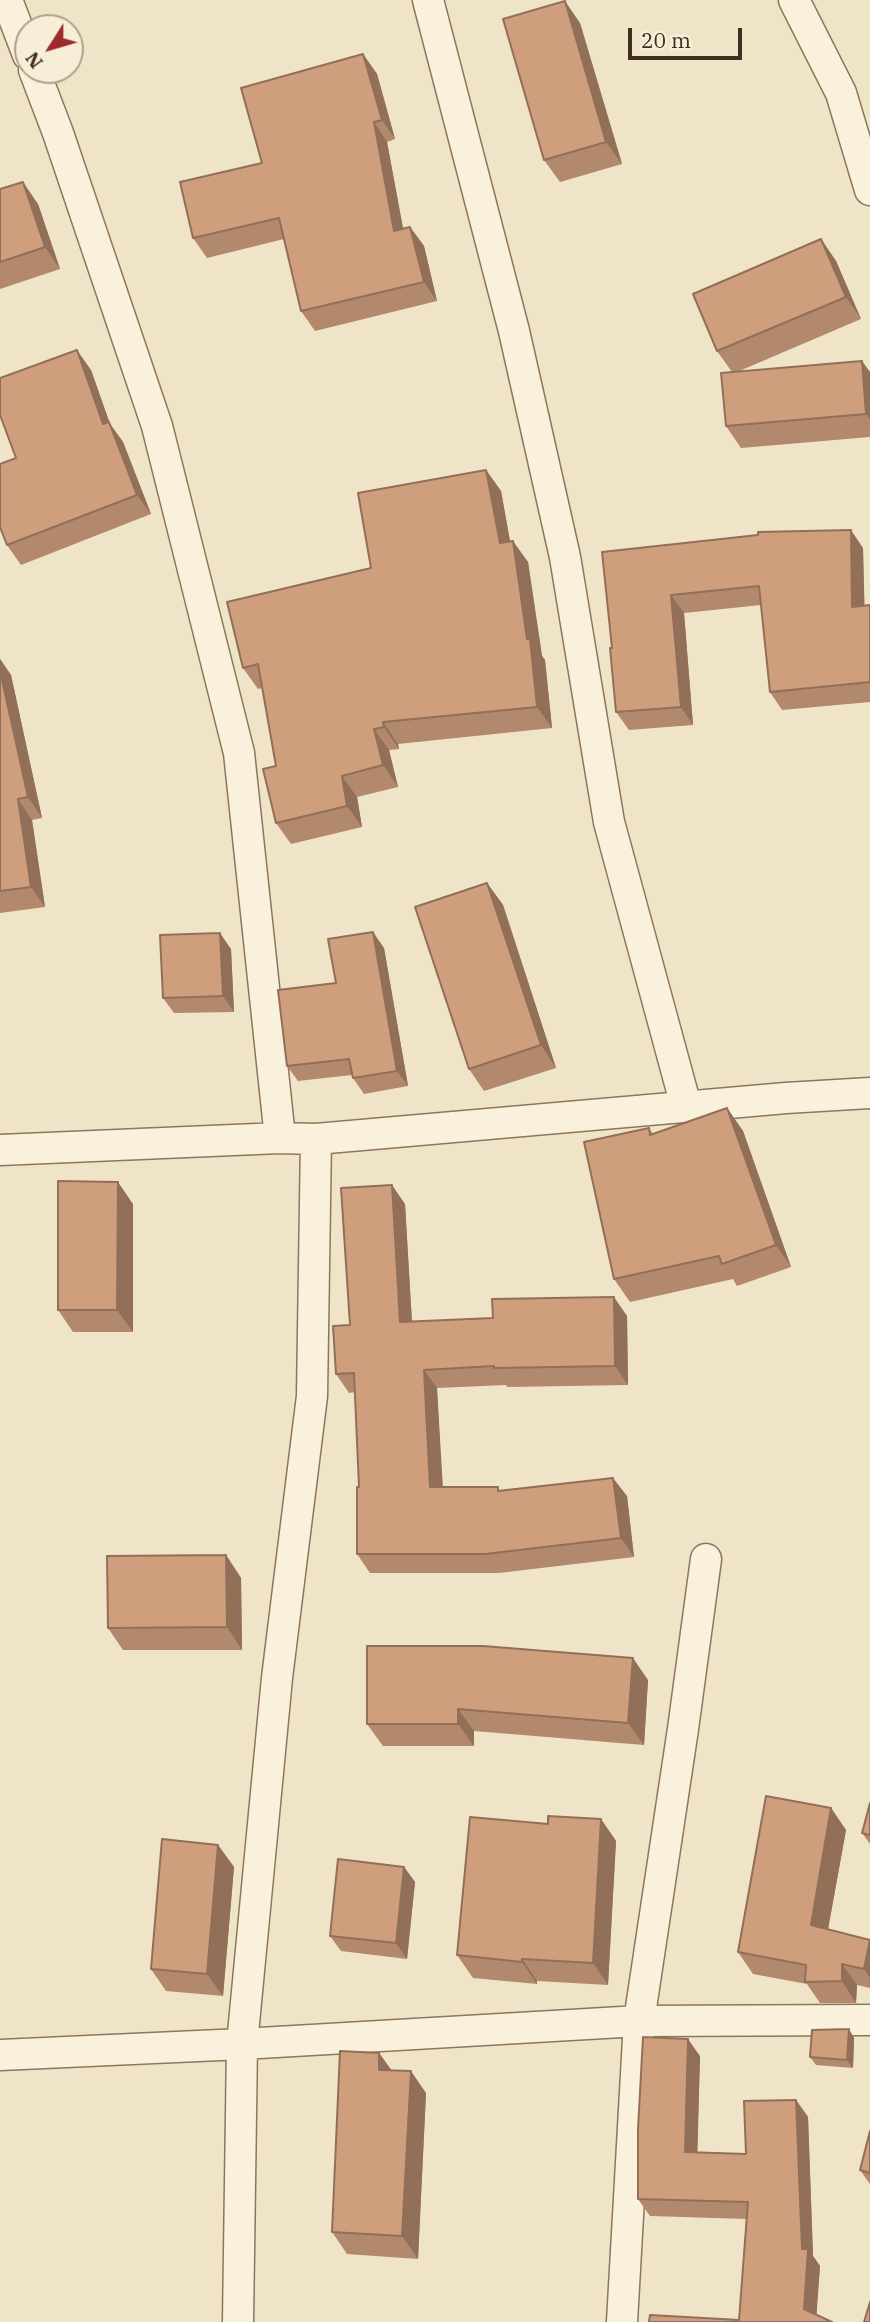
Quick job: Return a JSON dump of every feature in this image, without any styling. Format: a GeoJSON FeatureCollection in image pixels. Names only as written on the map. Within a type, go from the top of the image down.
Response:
{"type":"FeatureCollection","features":[{"type":"Feature","properties":{"kind":"street"},"geometry":{"type":"LineString","coordinates":[[7,0],[14,18]]}},
{"type":"Feature","properties":{"kind":"street"},"geometry":{"type":"LineString","coordinates":[[428,0],[514,331],[565,557],[609,822],[686,1106]]}},
{"type":"Feature","properties":{"kind":"street"},"geometry":{"type":"LineString","coordinates":[[794,0],[841,93],[870,190]]}},
{"type":"Feature","properties":{"kind":"street"},"geometry":{"type":"LineString","coordinates":[[39,84],[157,426],[239,753],[280,1138]]}},
{"type":"Feature","properties":{"kind":"street"},"geometry":{"type":"LineString","coordinates":[[0,1150],[280,1138],[316,1139],[686,1106],[870,1093]]}},
{"type":"Feature","properties":{"kind":"street"},"geometry":{"type":"LineString","coordinates":[[238,2322],[242,2045],[277,1678],[312,1396],[316,1139]]}},
{"type":"Feature","properties":{"kind":"street"},"geometry":{"type":"LineString","coordinates":[[622,2322],[639,2021],[706,1559]]}},
{"type":"Feature","properties":{"kind":"street"},"geometry":{"type":"LineString","coordinates":[[0,2056],[242,2045],[639,2021],[870,2020]]}},
{"type":"Feature","properties":{"kind":"building"},"geometry":{"type":"Polygon","coordinates":[[[565,1],[606,142],[544,160],[503,19],[565,1]]]}},
{"type":"Feature","properties":{"kind":"building"},"geometry":{"type":"Polygon","coordinates":[[[363,54],[382,120],[374,122],[394,231],[410,227],[424,282],[301,311],[279,218],[193,238],[180,182],[262,163],[241,88],[363,54]]]}},
{"type":"Feature","properties":{"kind":"building"},"geometry":{"type":"Polygon","coordinates":[[[23,182],[45,247],[0,262],[0,189],[23,182]]]}},
{"type":"Feature","properties":{"kind":"building"},"geometry":{"type":"Polygon","coordinates":[[[821,239],[846,297],[717,351],[693,294],[821,239]]]}},
{"type":"Feature","properties":{"kind":"building"},"geometry":{"type":"Polygon","coordinates":[[[77,350],[103,424],[109,422],[137,495],[7,545],[0,527],[0,464],[16,458],[0,415],[0,378],[77,350]]]}},
{"type":"Feature","properties":{"kind":"building"},"geometry":{"type":"Polygon","coordinates":[[[862,361],[866,414],[726,426],[721,373],[862,361]]]}},
{"type":"Feature","properties":{"kind":"building"},"geometry":{"type":"Polygon","coordinates":[[[486,470],[500,543],[513,541],[527,639],[530,639],[537,707],[383,722],[384,727],[374,729],[383,765],[342,776],[347,806],[276,823],[263,769],[276,766],[258,664],[243,668],[227,602],[371,568],[358,493],[486,470]]]}},
{"type":"Feature","properties":{"kind":"building"},"geometry":{"type":"Polygon","coordinates":[[[851,530],[852,607],[870,605],[870,682],[770,692],[759,586],[671,595],[681,707],[616,712],[602,552],[758,535],[758,532],[851,530]]]}},
{"type":"Feature","properties":{"kind":"building"},"geometry":{"type":"Polygon","coordinates":[[[0,671],[28,797],[18,799],[31,887],[0,891],[0,671]]]}},
{"type":"Feature","properties":{"kind":"building"},"geometry":{"type":"Polygon","coordinates":[[[487,883],[541,1045],[469,1069],[415,907],[487,883]]]}},
{"type":"Feature","properties":{"kind":"building"},"geometry":{"type":"Polygon","coordinates":[[[373,932],[397,1071],[353,1078],[349,1059],[287,1066],[278,990],[336,983],[328,939],[373,932]]]}},
{"type":"Feature","properties":{"kind":"building"},"geometry":{"type":"Polygon","coordinates":[[[220,933],[223,996],[163,998],[160,935],[220,933]]]}},
{"type":"Feature","properties":{"kind":"building"},"geometry":{"type":"Polygon","coordinates":[[[727,1108],[776,1245],[722,1264],[719,1256],[614,1279],[584,1142],[649,1128],[650,1135],[727,1108]]]}},
{"type":"Feature","properties":{"kind":"building"},"geometry":{"type":"Polygon","coordinates":[[[58,1181],[118,1182],[117,1310],[58,1310],[58,1181]]]}},
{"type":"Feature","properties":{"kind":"building"},"geometry":{"type":"Polygon","coordinates":[[[392,1185],[400,1322],[493,1318],[492,1299],[614,1297],[615,1366],[494,1366],[424,1370],[430,1487],[498,1487],[498,1491],[613,1478],[621,1538],[485,1554],[357,1554],[359,1487],[354,1373],[336,1374],[333,1326],[350,1325],[341,1188],[392,1185]]]}},
{"type":"Feature","properties":{"kind":"building"},"geometry":{"type":"Polygon","coordinates":[[[226,1555],[227,1627],[108,1628],[107,1556],[226,1555]]]}},
{"type":"Feature","properties":{"kind":"building"},"geometry":{"type":"Polygon","coordinates":[[[367,1646],[483,1646],[633,1658],[628,1723],[458,1709],[458,1724],[367,1724],[367,1646]]]}},
{"type":"Feature","properties":{"kind":"building"},"geometry":{"type":"Polygon","coordinates":[[[766,1796],[831,1808],[811,1925],[870,1940],[864,1969],[842,1964],[842,1981],[805,1982],[806,1965],[738,1952],[766,1796]]]}},
{"type":"Feature","properties":{"kind":"building"},"geometry":{"type":"Polygon","coordinates":[[[870,1803],[870,1835],[862,1833],[870,1803]]]}},
{"type":"Feature","properties":{"kind":"building"},"geometry":{"type":"Polygon","coordinates":[[[548,1816],[601,1819],[593,1963],[522,1959],[522,1962],[457,1955],[470,1817],[548,1824],[548,1816]]]}},
{"type":"Feature","properties":{"kind":"building"},"geometry":{"type":"Polygon","coordinates":[[[162,1839],[218,1845],[207,1974],[151,1969],[162,1839]]]}},
{"type":"Feature","properties":{"kind":"building"},"geometry":{"type":"Polygon","coordinates":[[[338,1859],[404,1867],[396,1943],[330,1936],[338,1859]]]}},
{"type":"Feature","properties":{"kind":"building"},"geometry":{"type":"Polygon","coordinates":[[[849,2029],[847,2060],[810,2057],[812,2030],[849,2029]]]}},
{"type":"Feature","properties":{"kind":"building"},"geometry":{"type":"Polygon","coordinates":[[[643,2037],[688,2039],[685,2152],[746,2154],[744,2101],[796,2100],[802,2249],[808,2249],[804,2309],[832,2322],[649,2322],[650,2315],[739,2320],[748,2202],[638,2199],[638,2129],[643,2037]]]}},
{"type":"Feature","properties":{"kind":"building"},"geometry":{"type":"Polygon","coordinates":[[[340,2051],[379,2053],[379,2070],[411,2071],[402,2236],[332,2232],[340,2051]]]}},
{"type":"Feature","properties":{"kind":"building"},"geometry":{"type":"Polygon","coordinates":[[[870,2131],[870,2173],[860,2170],[870,2131]]]}},
{"type":"Feature","properties":{"kind":"building"},"geometry":{"type":"Polygon","coordinates":[[[870,2302],[870,2322],[864,2322],[870,2302]]]}}]}
